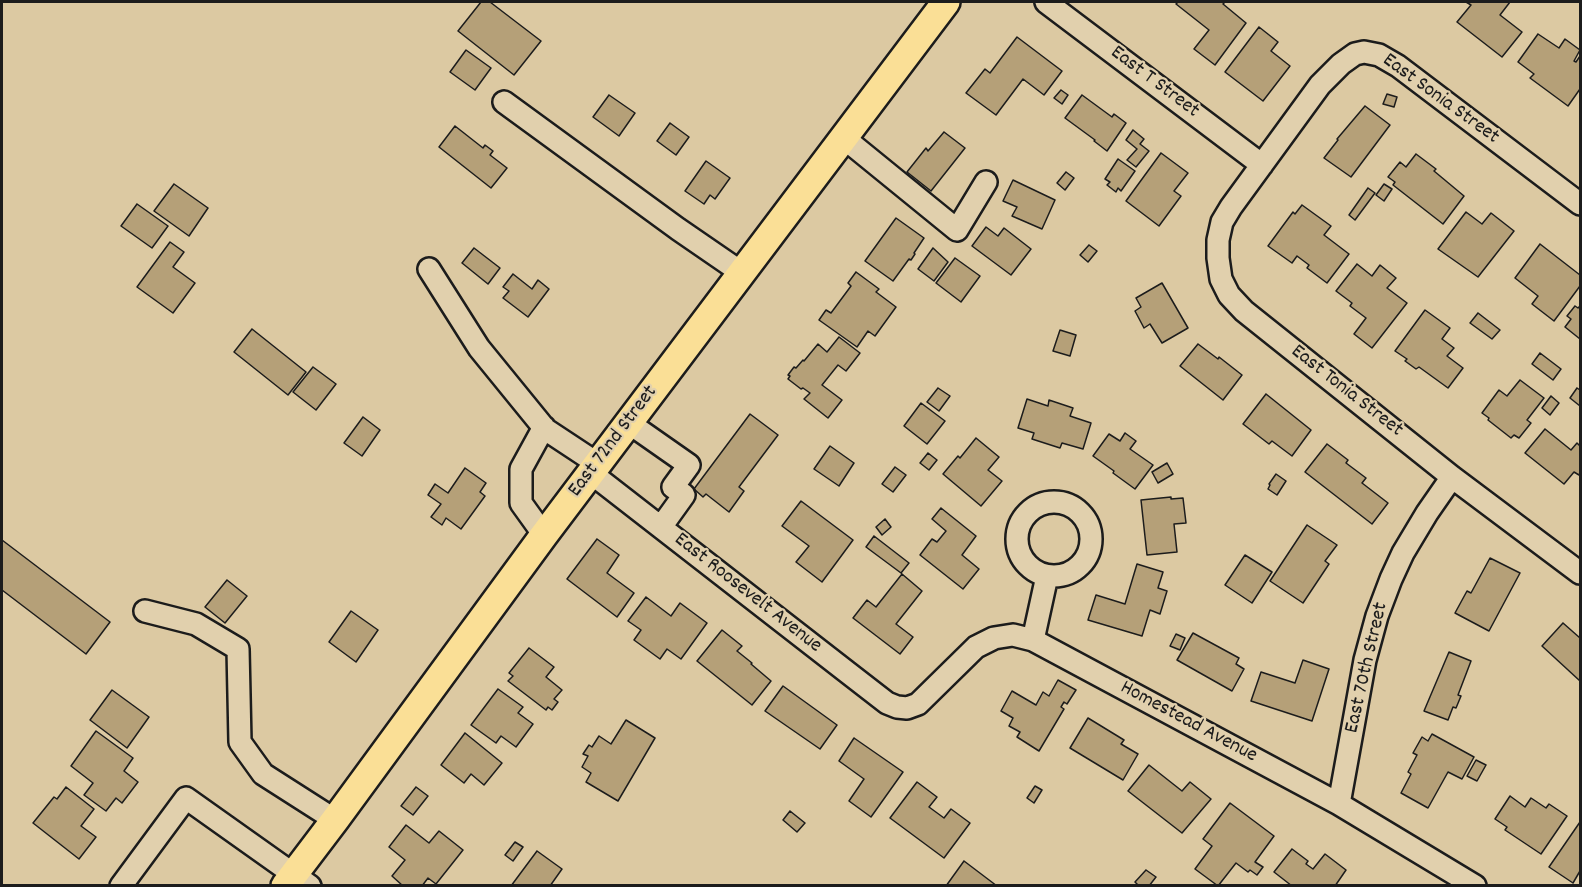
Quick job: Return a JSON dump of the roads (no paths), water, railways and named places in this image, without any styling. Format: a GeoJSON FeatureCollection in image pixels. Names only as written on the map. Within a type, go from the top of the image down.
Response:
{"type":"FeatureCollection","features":[{"type":"Feature","properties":{"kind":"main road","name":"East 72nd Street"},"geometry":{"type":"LineString","coordinates":[[296,881],[335,820],[544,535],[946,2]]}},
{"type":"Feature","properties":{"kind":"street","name":"East T Street"},"geometry":{"type":"LineString","coordinates":[[1046,2],[1262,165]]}},
{"type":"Feature","properties":{"kind":"street","name":"East Sonia Street"},"geometry":{"type":"LineString","coordinates":[[1262,165],[1320,85],[1341,64],[1355,54],[1364,51],[1379,55],[1398,66],[1581,204]]}},
{"type":"Feature","properties":{"kind":"street"},"geometry":{"type":"LineString","coordinates":[[504,102],[741,273]]}},
{"type":"Feature","properties":{"kind":"street"},"geometry":{"type":"LineString","coordinates":[[844,138],[957,230],[986,182]]}},
{"type":"Feature","properties":{"kind":"street","name":"East Tonia Street"},"geometry":{"type":"LineString","coordinates":[[1262,165],[1222,222],[1218,240],[1218,258],[1221,279],[1229,295],[1244,311],[1452,477],[1581,573]]}},
{"type":"Feature","properties":{"kind":"street","name":"East Roosevelt Avenue"},"geometry":{"type":"LineString","coordinates":[[429,270],[479,348],[544,427],[661,527],[887,702],[897,707],[907,708]]}},
{"type":"Feature","properties":{"kind":"street"},"geometry":{"type":"LineString","coordinates":[[629,423],[688,465],[673,487],[684,495],[661,527]]}},
{"type":"Feature","properties":{"kind":"street"},"geometry":{"type":"LineString","coordinates":[[544,427],[521,470],[521,503],[544,535]]}},
{"type":"Feature","properties":{"kind":"street","name":"East 70th Street"},"geometry":{"type":"LineString","coordinates":[[1339,804],[1365,660],[1377,616],[1403,553],[1452,477]]}},
{"type":"Feature","properties":{"kind":"street"},"geometry":{"type":"LineString","coordinates":[[1033,640],[1047,576]]}},
{"type":"Feature","properties":{"kind":"street"},"geometry":{"type":"LineString","coordinates":[[145,611],[196,624],[238,649],[240,742],[263,774],[335,820]]}},
{"type":"Feature","properties":{"kind":"street","name":"Homestead Avenue"},"geometry":{"type":"LineString","coordinates":[[907,708],[918,704],[976,647],[994,638],[1013,635],[1033,640],[1339,804],[1475,885]]}},
{"type":"Feature","properties":{"kind":"street"},"geometry":{"type":"LineString","coordinates":[[121,885],[186,798],[296,881]]}}]}
